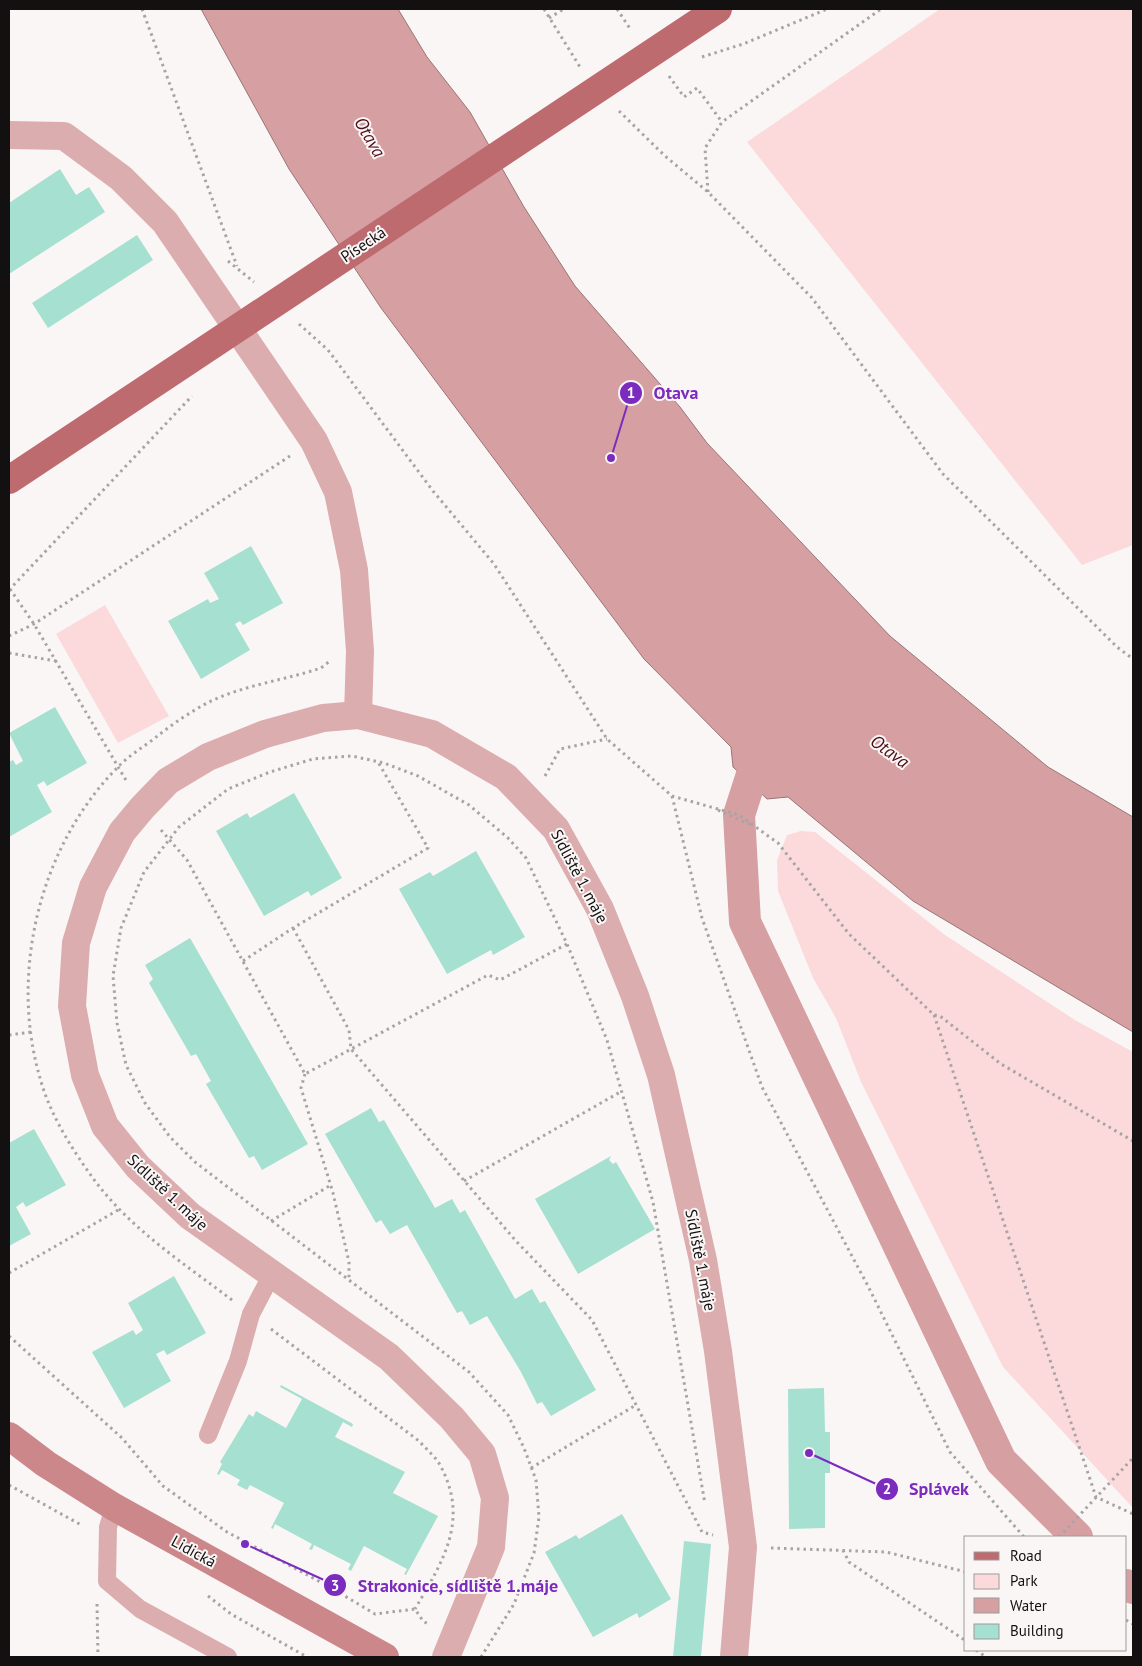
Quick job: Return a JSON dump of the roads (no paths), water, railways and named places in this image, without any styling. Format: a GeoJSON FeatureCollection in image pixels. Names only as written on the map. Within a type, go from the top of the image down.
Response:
{"type":"FeatureCollection","features":[{"type":"Feature","properties":{"kind":"main road","name":"Písecká"},"geometry":{"type":"LineString","coordinates":[[9,480],[718,9]]}},
{"type":"Feature","properties":{"kind":"street"},"geometry":{"type":"LineString","coordinates":[[9,135],[64,136],[121,178],[166,222],[314,440],[338,492],[354,570],[360,651],[358,715]]}},
{"type":"Feature","properties":{"kind":"street","name":"Sídliště 1. máje"},"geometry":{"type":"LineString","coordinates":[[451,1648],[492,1547],[496,1498],[482,1454],[452,1418],[389,1358],[190,1216],[138,1167],[105,1126],[85,1075],[72,1006],[76,943],[93,887],[122,832],[142,808],[168,782],[208,757],[272,732],[323,718],[358,715],[432,734],[506,777],[556,829],[600,910],[635,996],[661,1075],[703,1260],[719,1361],[743,1547],[734,1657]]}},
{"type":"Feature","properties":{"kind":"street","name":"Lidická"},"geometry":{"type":"LineString","coordinates":[[9,1436],[46,1464],[114,1507],[385,1657]]}},
{"type":"Feature","properties":{"kind":"lane"},"geometry":{"type":"LineString","coordinates":[[208,1435],[238,1361],[251,1314],[272,1274]]}},
{"type":"Feature","properties":{"kind":"lane"},"geometry":{"type":"LineString","coordinates":[[114,1507],[108,1527],[107,1581],[140,1609],[228,1657]]}},
{"type":"Feature","properties":{"kind":"water"},"geometry":{"type":"Polygon","coordinates":[[[201,9],[398,9],[427,57],[470,112],[524,207],[575,286],[680,407],[707,443],[890,636],[1048,767],[1133,817],[1133,1032],[913,901],[788,797],[767,799],[733,767],[731,747],[644,659],[381,308],[289,169],[201,9]]]}},
{"type":"Feature","properties":{"kind":"waterway"},"geometry":{"type":"LineString","coordinates":[[763,740],[739,815],[745,922],[1001,1461],[1076,1536]]}},
{"type":"Feature","properties":{"kind":"waterway"},"geometry":{"type":"LineString","coordinates":[[1127,1585],[1133,1588]]}},
{"type":"Feature","properties":{"kind":"place","name":"Otava"},"geometry":{"type":"Point","coordinates":[611,458]}},
{"type":"Feature","properties":{"kind":"place","name":"Splávek"},"geometry":{"type":"Point","coordinates":[809,1453]}},
{"type":"Feature","properties":{"kind":"place","name":"Strakonice, sídliště 1.máje"},"geometry":{"type":"Point","coordinates":[245,1544]}}]}
